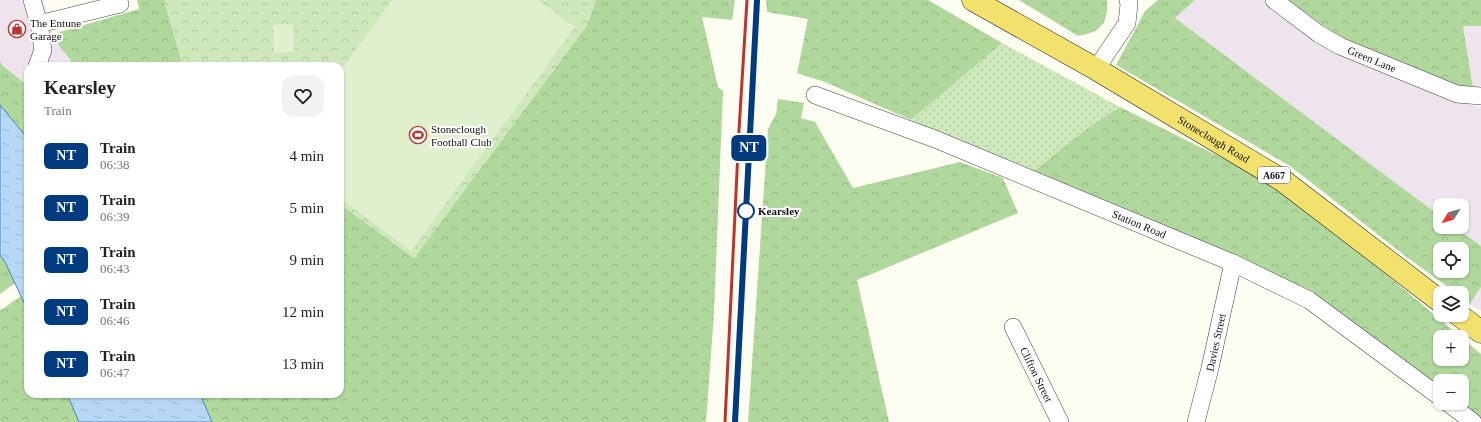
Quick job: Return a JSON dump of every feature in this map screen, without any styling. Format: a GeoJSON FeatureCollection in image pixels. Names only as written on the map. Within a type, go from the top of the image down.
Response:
{"type":"FeatureCollection","features":[{"type":"Feature","properties":{"kind":"main road","name":"Stoneclough Road"},"geometry":{"type":"LineString","coordinates":[[973,0],[1096,69],[1282,180],[1433,296]]}},
{"type":"Feature","properties":{"kind":"main road"},"geometry":{"type":"LineString","coordinates":[[1468,322],[1481,332]]}},
{"type":"Feature","properties":{"kind":"street"},"geometry":{"type":"LineString","coordinates":[[32,0],[39,24],[43,50],[38,62]]}},
{"type":"Feature","properties":{"kind":"street","name":"Green Lane"},"geometry":{"type":"LineString","coordinates":[[1274,0],[1319,34],[1340,46],[1457,94],[1481,96]]}},
{"type":"Feature","properties":{"kind":"street"},"geometry":{"type":"LineString","coordinates":[[1096,69],[1127,23],[1130,1]]}},
{"type":"Feature","properties":{"kind":"street"},"geometry":{"type":"LineString","coordinates":[[39,24],[120,4]]}},
{"type":"Feature","properties":{"kind":"street","name":"Station Road"},"geometry":{"type":"LineString","coordinates":[[815,94],[935,139],[1233,263],[1309,300],[1433,392]]}},
{"type":"Feature","properties":{"kind":"street","name":"Davies Street"},"geometry":{"type":"LineString","coordinates":[[1196,422],[1210,368],[1233,263]]}},
{"type":"Feature","properties":{"kind":"street","name":"Clifton Street"},"geometry":{"type":"LineString","coordinates":[[1013,326],[1056,421]]}},
{"type":"Feature","properties":{"kind":"street"},"geometry":{"type":"LineString","coordinates":[[1457,410],[1473,422]]}},
{"type":"Feature","properties":{"kind":"shaded area"},"geometry":{"type":"Polygon","coordinates":[[[0,0],[43,0],[53,34],[61,49],[71,60],[70,62],[24,62],[24,83],[2,65],[0,61],[0,0]]]}},
{"type":"Feature","properties":{"kind":"shaded area"},"geometry":{"type":"Polygon","coordinates":[[[1195,0],[1263,0],[1321,45],[1367,67],[1475,106],[1481,106],[1481,246],[1465,234],[1469,234],[1469,198],[1433,198],[1433,211],[1175,18],[1195,0]]]}},
{"type":"Feature","properties":{"kind":"shaded area"},"geometry":{"type":"Polygon","coordinates":[[[1463,26],[1481,26],[1481,86],[1473,88],[1463,26]]]}},
{"type":"Feature","properties":{"kind":"shaded area"},"geometry":{"type":"Polygon","coordinates":[[[1481,287],[1481,311],[1470,304],[1481,287]]]}},
{"type":"Feature","properties":{"kind":"green space"},"geometry":{"type":"Polygon","coordinates":[[[137,0],[164,0],[182,62],[70,62],[71,60],[61,49],[53,34],[139,9],[137,0]]]}},
{"type":"Feature","properties":{"kind":"green space","name":"Stoneclough Football Club"},"geometry":{"type":"Polygon","coordinates":[[[164,0],[596,0],[587,25],[414,258],[344,207],[344,62],[182,62],[164,0]]]}},
{"type":"Feature","properties":{"kind":"green space","name":"Stoneclough Football Club"},"geometry":{"type":"Polygon","coordinates":[[[392,0],[538,0],[575,27],[411,251],[344,201],[344,66],[392,0]]]}},
{"type":"Feature","properties":{"kind":"green space"},"geometry":{"type":"Polygon","coordinates":[[[596,0],[735,0],[732,20],[702,17],[718,87],[723,91],[714,313],[706,422],[212,422],[202,398],[344,398],[344,207],[414,258],[587,25],[596,0]]]}},
{"type":"Feature","properties":{"kind":"green space"},"geometry":{"type":"Polygon","coordinates":[[[766,0],[928,0],[1002,43],[911,120],[825,82],[797,73],[808,19],[767,12],[766,0]]]}},
{"type":"Feature","properties":{"kind":"green space"},"geometry":{"type":"Polygon","coordinates":[[[1019,0],[1107,0],[1107,8],[1102,26],[1092,32],[1078,36],[1019,0]]]}},
{"type":"Feature","properties":{"kind":"green space"},"geometry":{"type":"Polygon","coordinates":[[[1158,0],[1195,0],[1175,18],[1433,211],[1433,234],[1465,234],[1481,246],[1481,287],[1470,304],[1469,286],[1446,286],[1435,278],[1469,278],[1469,242],[1433,242],[1433,276],[1290,166],[1116,65],[1145,11],[1158,0]]]}},
{"type":"Feature","properties":{"kind":"green space"},"geometry":{"type":"Polygon","coordinates":[[[1288,0],[1481,0],[1481,26],[1463,26],[1473,88],[1453,84],[1340,37],[1288,0]]]}},
{"type":"Feature","properties":{"kind":"green space"},"geometry":{"type":"Polygon","coordinates":[[[293,24],[294,52],[274,53],[273,25],[293,24]]]}},
{"type":"Feature","properties":{"kind":"green space"},"geometry":{"type":"Polygon","coordinates":[[[1002,43],[1120,107],[1090,126],[1033,172],[911,120],[1002,43]]]}},
{"type":"Feature","properties":{"kind":"green space"},"geometry":{"type":"Polygon","coordinates":[[[0,61],[2,65],[24,83],[24,134],[0,105],[0,61]]]}},
{"type":"Feature","properties":{"kind":"green space"},"geometry":{"type":"Polygon","coordinates":[[[778,99],[804,103],[801,118],[815,122],[853,188],[960,162],[1003,178],[1018,213],[857,280],[889,422],[748,422],[768,129],[776,114],[778,99]]]}},
{"type":"Feature","properties":{"kind":"green space"},"geometry":{"type":"Polygon","coordinates":[[[1120,107],[1244,169],[1315,215],[1433,314],[1433,322],[1443,322],[1453,330],[1433,330],[1433,366],[1469,366],[1469,344],[1481,354],[1481,418],[1469,409],[1469,374],[1433,374],[1433,382],[1312,293],[1033,172],[1090,126],[1120,107]]]}},
{"type":"Feature","properties":{"kind":"green space"},"geometry":{"type":"Polygon","coordinates":[[[0,255],[15,283],[0,294],[0,255]]]}},
{"type":"Feature","properties":{"kind":"green space"},"geometry":{"type":"Polygon","coordinates":[[[21,296],[24,302],[24,398],[69,398],[79,422],[0,422],[0,309],[1,310],[21,296]]]}},
{"type":"Feature","properties":{"kind":"water"},"geometry":{"type":"Polygon","coordinates":[[[0,105],[24,134],[24,302],[5,262],[0,255],[0,105]]]}},
{"type":"Feature","properties":{"kind":"water"},"geometry":{"type":"Polygon","coordinates":[[[69,398],[202,398],[212,422],[79,422],[69,398]]]}},
{"type":"Feature","properties":{"kind":"railway"},"geometry":{"type":"LineString","coordinates":[[725,422],[739,130],[747,0]]}},
{"type":"Feature","properties":{"kind":"railway"},"geometry":{"type":"LineString","coordinates":[[735,422],[757,0]]}},
{"type":"Feature","properties":{"kind":"train","name":"NT"},"geometry":{"type":"LineString","coordinates":[[735,422],[757,0]]}},
{"type":"Feature","properties":{"kind":"place","name":"The Entune Garage"},"geometry":{"type":"Point","coordinates":[17,29]}},
{"type":"Feature","properties":{"kind":"place","name":"Stoneclough Football Club"},"geometry":{"type":"Point","coordinates":[418,135]}},
{"type":"Feature","properties":{"kind":"place","name":"Kearsley"},"geometry":{"type":"Point","coordinates":[746,211]}}]}
